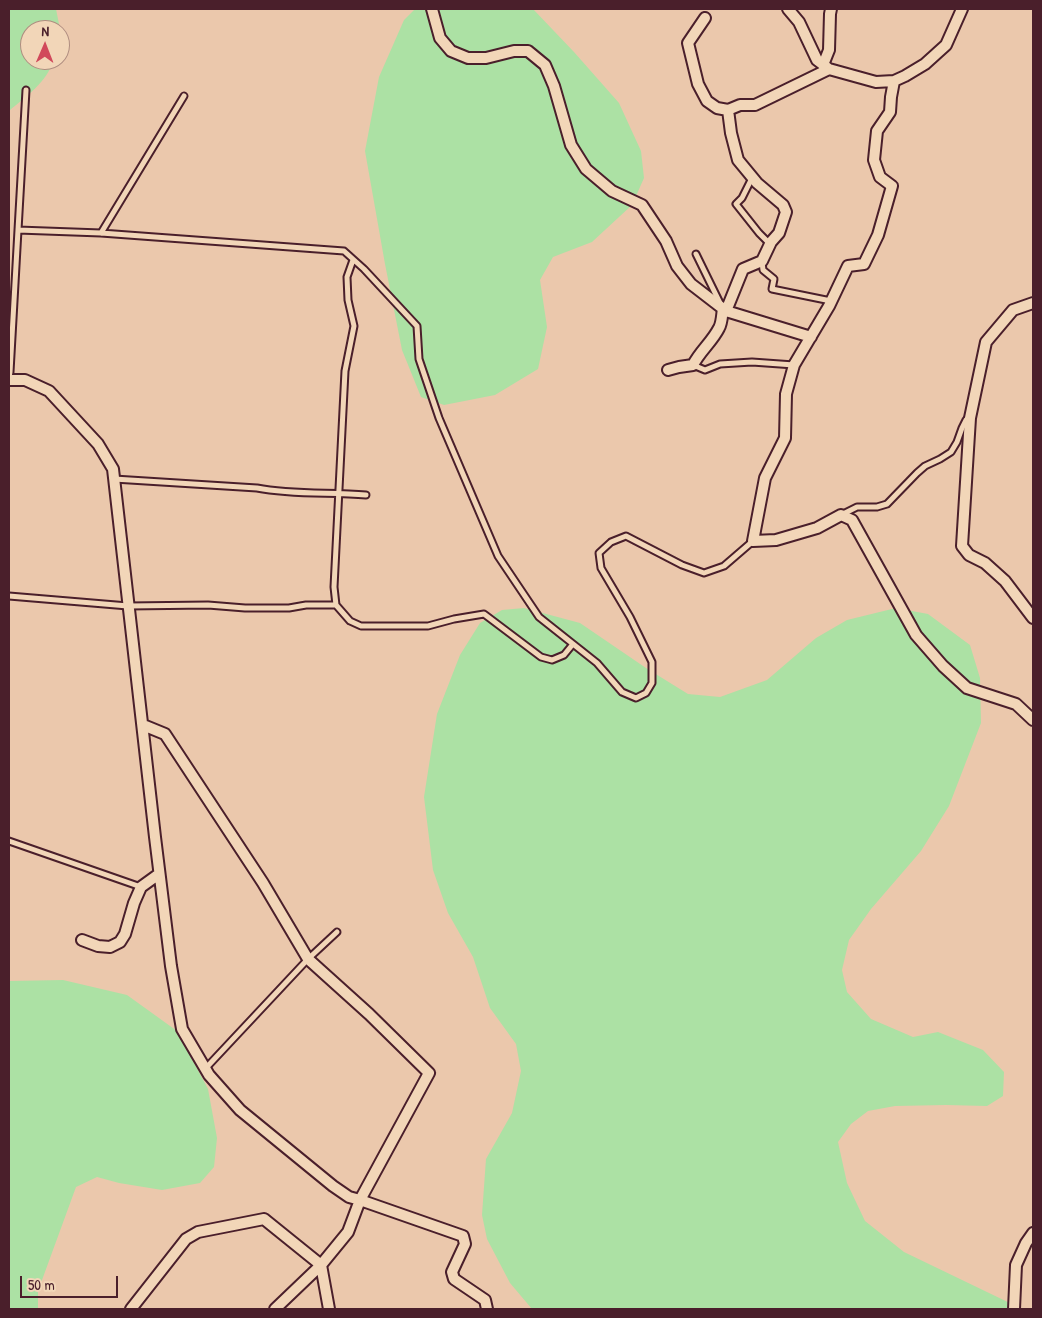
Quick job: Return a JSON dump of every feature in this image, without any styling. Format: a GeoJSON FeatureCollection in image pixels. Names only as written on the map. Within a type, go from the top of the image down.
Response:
{"type":"FeatureCollection","features":[{"type":"Feature","properties":{"kind":"street"},"geometry":{"type":"LineString","coordinates":[[432,9],[440,38],[451,51],[468,58],[486,58],[514,50],[528,52],[545,65],[554,86],[571,145],[586,170],[612,191],[642,205],[666,241],[677,266],[691,284],[724,310],[811,338]]}},
{"type":"Feature","properties":{"kind":"street"},"geometry":{"type":"LineString","coordinates":[[788,9],[799,22],[817,60],[826,67],[876,82],[894,81],[925,64],[946,45],[962,9]]}},
{"type":"Feature","properties":{"kind":"street"},"geometry":{"type":"LineString","coordinates":[[826,67],[829,50],[831,9]]}},
{"type":"Feature","properties":{"kind":"street"},"geometry":{"type":"LineString","coordinates":[[705,18],[688,43],[698,84],[707,101],[716,108],[728,110],[740,105],[755,105],[826,67]]}},
{"type":"Feature","properties":{"kind":"street"},"geometry":{"type":"LineString","coordinates":[[894,81],[890,97],[890,112],[877,131],[874,160],[880,177],[892,186],[881,227],[864,264],[848,266],[811,338],[794,365],[786,394],[785,438],[765,478],[752,541],[776,540],[800,533],[817,528],[841,515],[852,520],[916,635],[943,666],[967,688],[1016,704],[1033,720]]}},
{"type":"Feature","properties":{"kind":"street"},"geometry":{"type":"LineString","coordinates":[[668,370],[693,365],[697,356],[720,327],[724,310],[743,269],[762,261],[770,244],[780,233],[786,212],[783,204],[756,183],[738,160],[731,133],[728,110]]}},
{"type":"Feature","properties":{"kind":"street"},"geometry":{"type":"LineString","coordinates":[[1033,302],[1013,310],[986,342],[970,418],[962,546],[969,555],[985,563],[1005,581],[1033,618]]}},
{"type":"Feature","properties":{"kind":"street"},"geometry":{"type":"LineString","coordinates":[[9,379],[25,380],[48,391],[98,444],[113,469],[159,874],[171,966],[182,1029],[208,1075],[240,1110],[332,1186],[349,1197],[463,1236],[465,1244],[452,1272],[454,1279],[485,1300],[486,1309]]}},
{"type":"Feature","properties":{"kind":"street"},"geometry":{"type":"LineString","coordinates":[[143,725],[165,734],[263,883],[308,959],[369,1014],[429,1073],[360,1200],[348,1232],[320,1265],[275,1309]]}},
{"type":"Feature","properties":{"kind":"street"},"geometry":{"type":"LineString","coordinates":[[82,940],[98,946],[110,946],[120,942],[125,934],[141,887],[159,874]]}},
{"type":"Feature","properties":{"kind":"street"},"geometry":{"type":"LineString","coordinates":[[130,1309],[186,1239],[198,1232],[264,1219],[320,1265],[330,1309]]}},
{"type":"Feature","properties":{"kind":"street"},"geometry":{"type":"LineString","coordinates":[[1014,1309],[1016,1266],[1026,1243],[1033,1234]]}},
{"type":"Feature","properties":{"kind":"lane"},"geometry":{"type":"LineString","coordinates":[[9,379],[26,90]]}},
{"type":"Feature","properties":{"kind":"lane"},"geometry":{"type":"LineString","coordinates":[[101,233],[184,96]]}},
{"type":"Feature","properties":{"kind":"lane"},"geometry":{"type":"LineString","coordinates":[[753,178],[742,198],[736,204],[770,244]]}},
{"type":"Feature","properties":{"kind":"lane"},"geometry":{"type":"LineString","coordinates":[[18,230],[101,233],[344,252],[364,269],[417,326],[419,359],[438,418],[498,556],[539,617],[597,663],[622,692],[636,698],[646,693],[652,683],[652,662],[630,617],[602,568],[599,553],[610,542],[626,536],[682,565],[704,573],[724,566],[752,541]]}},
{"type":"Feature","properties":{"kind":"lane"},"geometry":{"type":"LineString","coordinates":[[696,254],[724,310]]}},
{"type":"Feature","properties":{"kind":"lane"},"geometry":{"type":"LineString","coordinates":[[353,260],[347,277],[348,300],[354,326],[345,371],[334,587],[336,605],[350,621],[362,626],[428,626],[484,614],[541,657],[552,660],[564,654],[573,644]]}},
{"type":"Feature","properties":{"kind":"lane"},"geometry":{"type":"LineString","coordinates":[[762,261],[764,270],[774,279],[772,289],[831,301]]}},
{"type":"Feature","properties":{"kind":"lane"},"geometry":{"type":"LineString","coordinates":[[693,365],[705,370],[720,364],[752,362],[794,365]]}},
{"type":"Feature","properties":{"kind":"lane"},"geometry":{"type":"LineString","coordinates":[[841,515],[857,507],[877,507],[888,504],[921,469],[951,452],[966,420],[970,418]]}},
{"type":"Feature","properties":{"kind":"lane"},"geometry":{"type":"LineString","coordinates":[[114,478],[257,488],[276,492],[366,495]]}},
{"type":"Feature","properties":{"kind":"lane"},"geometry":{"type":"LineString","coordinates":[[9,596],[128,606],[208,605],[245,608],[289,608],[306,605],[336,605]]}},
{"type":"Feature","properties":{"kind":"lane"},"geometry":{"type":"LineString","coordinates":[[9,841],[141,887]]}},
{"type":"Feature","properties":{"kind":"lane"},"geometry":{"type":"LineString","coordinates":[[205,1069],[308,959],[337,932]]}},
{"type":"Feature","properties":{"kind":"green space"},"geometry":{"type":"Polygon","coordinates":[[[9,9],[56,9],[58,20],[20,20],[20,70],[49,70],[29,95],[9,111],[9,9]]]}},
{"type":"Feature","properties":{"kind":"green space"},"geometry":{"type":"Polygon","coordinates":[[[415,9],[533,9],[619,103],[641,151],[644,178],[632,205],[592,242],[553,257],[540,280],[547,327],[538,369],[495,395],[444,405],[421,397],[402,350],[365,151],[379,77],[404,20],[415,9]]]}},
{"type":"Feature","properties":{"kind":"green space"},"geometry":{"type":"Polygon","coordinates":[[[524,608],[580,623],[688,694],[720,697],[767,680],[816,638],[847,620],[896,608],[928,614],[970,645],[980,678],[981,723],[949,806],[921,851],[871,909],[849,940],[842,970],[847,992],[871,1019],[913,1037],[938,1032],[983,1050],[1004,1072],[1003,1096],[987,1106],[895,1106],[868,1111],[851,1124],[838,1142],[847,1183],[865,1221],[904,1252],[1020,1309],[532,1309],[510,1283],[487,1239],[482,1215],[486,1159],[512,1113],[521,1071],[516,1044],[490,1008],[473,957],[448,913],[433,870],[424,797],[437,714],[460,655],[480,623],[502,610],[524,608]]]}},
{"type":"Feature","properties":{"kind":"green space"},"geometry":{"type":"Polygon","coordinates":[[[63,980],[127,995],[177,1031],[208,1089],[217,1138],[214,1167],[200,1183],[162,1190],[119,1183],[97,1177],[76,1187],[38,1291],[38,1309],[9,1309],[9,981],[63,980]]]}}]}
